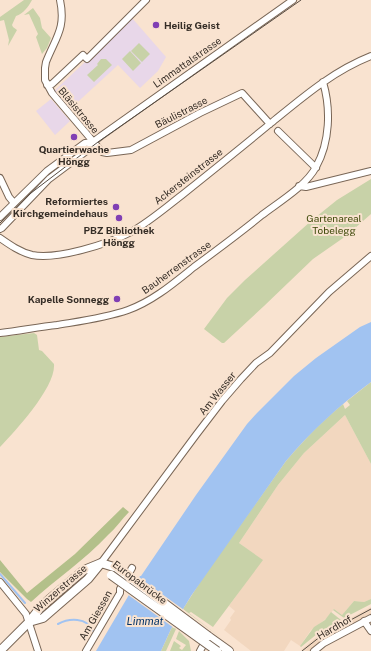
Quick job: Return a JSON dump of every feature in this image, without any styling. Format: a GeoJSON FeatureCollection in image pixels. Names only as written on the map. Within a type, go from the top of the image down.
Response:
{"type":"FeatureCollection","features":[{"type":"Feature","properties":{"kind":"main road","name":"Europabrücke"},"geometry":{"type":"LineString","coordinates":[[101,563],[105,570],[114,572],[206,639],[229,651]]}},
{"type":"Feature","properties":{"kind":"main road","name":"Winzerstrasse"},"geometry":{"type":"LineString","coordinates":[[0,651],[29,622],[43,618],[88,579],[101,563]]}},
{"type":"Feature","properties":{"kind":"main road","name":"Europabrücke"},"geometry":{"type":"LineString","coordinates":[[206,639],[217,651]]}},
{"type":"Feature","properties":{"kind":"street","name":"Bläsistrasse"},"geometry":{"type":"LineString","coordinates":[[60,0],[62,25],[46,62],[44,74],[47,85],[52,93],[93,142]]}},
{"type":"Feature","properties":{"kind":"street"},"geometry":{"type":"LineString","coordinates":[[47,85],[52,84],[83,55],[86,59],[146,0]]}},
{"type":"Feature","properties":{"kind":"street","name":"Limmattalstrasse"},"geometry":{"type":"LineString","coordinates":[[38,185],[89,149],[93,142],[293,0]]}},
{"type":"Feature","properties":{"kind":"street","name":"Ackersteinstrasse"},"geometry":{"type":"LineString","coordinates":[[0,238],[14,248],[32,255],[45,257],[71,252],[116,239],[131,232],[145,223],[323,82],[348,66],[371,56]]}},
{"type":"Feature","properties":{"kind":"street","name":"Bauherrenstrasse"},"geometry":{"type":"LineString","coordinates":[[0,333],[103,317],[129,310],[144,303],[163,291],[299,186],[316,168],[323,154],[327,137],[325,90],[323,82]]}},
{"type":"Feature","properties":{"kind":"street","name":"Bäulistrasse"},"geometry":{"type":"LineString","coordinates":[[93,142],[102,152],[107,153],[131,150],[200,113],[242,93],[270,124]]}},
{"type":"Feature","properties":{"kind":"street"},"geometry":{"type":"LineString","coordinates":[[278,131],[316,168]]}},
{"type":"Feature","properties":{"kind":"street"},"geometry":{"type":"LineString","coordinates":[[299,186],[306,187],[371,171]]}},
{"type":"Feature","properties":{"kind":"street"},"geometry":{"type":"LineString","coordinates":[[0,178],[9,197],[14,203]]}},
{"type":"Feature","properties":{"kind":"street"},"geometry":{"type":"LineString","coordinates":[[0,217],[14,203],[38,185]]}},
{"type":"Feature","properties":{"kind":"street"},"geometry":{"type":"LineString","coordinates":[[0,229],[26,204],[38,185]]}},
{"type":"Feature","properties":{"kind":"street","name":"Am Wasser"},"geometry":{"type":"LineString","coordinates":[[101,563],[196,434],[241,379],[256,363],[270,353],[329,292],[371,256]]}},
{"type":"Feature","properties":{"kind":"street","name":"Am Giessen"},"geometry":{"type":"LineString","coordinates":[[86,651],[120,593],[118,587],[132,568]]}},
{"type":"Feature","properties":{"kind":"street"},"geometry":{"type":"LineString","coordinates":[[0,582],[26,614],[38,651]]}},
{"type":"Feature","properties":{"kind":"street","name":"Hardhof"},"geometry":{"type":"LineString","coordinates":[[314,651],[324,643],[371,618]]}},
{"type":"Feature","properties":{"kind":"street","name":"Hardhof"},"geometry":{"type":"LineString","coordinates":[[364,621],[371,631]]}},
{"type":"Feature","properties":{"kind":"street"},"geometry":{"type":"LineString","coordinates":[[200,651],[206,639]]}},
{"type":"Feature","properties":{"kind":"shaded area"},"geometry":{"type":"Polygon","coordinates":[[[132,18],[166,57],[158,71],[140,88],[118,65],[69,110],[53,92],[132,18]]]}},
{"type":"Feature","properties":{"kind":"shaded area"},"geometry":{"type":"Polygon","coordinates":[[[51,99],[70,121],[55,135],[36,111],[51,99]]]}},
{"type":"Feature","properties":{"kind":"shaded area"},"geometry":{"type":"Polygon","coordinates":[[[345,415],[371,464],[371,599],[364,602],[354,601],[342,615],[334,609],[327,618],[311,630],[300,646],[291,640],[284,651],[251,651],[224,630],[235,611],[229,606],[262,560],[239,543],[278,485],[304,453],[345,415]]]}},
{"type":"Feature","properties":{"kind":"shaded area"},"geometry":{"type":"Polygon","coordinates":[[[371,607],[371,614],[330,636],[310,651],[301,650],[319,635],[371,607]]]}},
{"type":"Feature","properties":{"kind":"green space"},"geometry":{"type":"Polygon","coordinates":[[[24,0],[32,0],[26,10],[16,16],[12,25],[17,30],[8,46],[9,40],[4,20],[0,21],[0,17],[24,0]]]}},
{"type":"Feature","properties":{"kind":"green space"},"geometry":{"type":"Polygon","coordinates":[[[33,8],[40,18],[42,28],[51,38],[47,48],[42,54],[36,37],[38,34],[29,14],[24,15],[33,8]]]}},
{"type":"Feature","properties":{"kind":"green space"},"geometry":{"type":"Polygon","coordinates":[[[139,43],[150,54],[142,62],[131,51],[139,43]]]}},
{"type":"Feature","properties":{"kind":"green space"},"geometry":{"type":"Polygon","coordinates":[[[130,51],[141,63],[133,71],[122,59],[130,51]]]}},
{"type":"Feature","properties":{"kind":"green space"},"geometry":{"type":"Polygon","coordinates":[[[101,59],[106,59],[112,65],[94,82],[87,75],[98,65],[97,64],[101,59]]]}},
{"type":"Feature","properties":{"kind":"green space","name":"Gartenareal Tobelegg"},"geometry":{"type":"Polygon","coordinates":[[[371,179],[371,214],[346,236],[313,259],[224,343],[204,329],[227,298],[245,280],[311,221],[337,200],[371,179]]]}},
{"type":"Feature","properties":{"kind":"green space"},"geometry":{"type":"Polygon","coordinates":[[[34,333],[37,335],[39,350],[42,351],[54,364],[53,373],[49,384],[34,408],[0,447],[0,337],[34,333]]]}},
{"type":"Feature","properties":{"kind":"green space"},"geometry":{"type":"Polygon","coordinates":[[[371,382],[371,464],[345,415],[304,453],[278,485],[239,543],[263,560],[213,627],[191,612],[189,613],[224,640],[183,609],[204,576],[286,461],[306,438],[328,417],[343,404],[345,409],[350,405],[347,401],[371,382]]]}},
{"type":"Feature","properties":{"kind":"green space"},"geometry":{"type":"Polygon","coordinates":[[[123,507],[129,512],[111,532],[90,553],[31,602],[0,572],[0,560],[27,593],[75,554],[123,507]]]}},
{"type":"Feature","properties":{"kind":"green space"},"geometry":{"type":"Polygon","coordinates":[[[371,599],[371,604],[344,618],[333,610],[334,609],[342,615],[354,601],[364,602],[371,599]]]}},
{"type":"Feature","properties":{"kind":"green space"},"geometry":{"type":"Polygon","coordinates":[[[331,612],[341,621],[317,634],[301,647],[300,646],[314,627],[325,620],[331,612]]]}},
{"type":"Feature","properties":{"kind":"green space"},"geometry":{"type":"Polygon","coordinates":[[[172,627],[176,629],[166,651],[161,651],[172,627]]]}},
{"type":"Feature","properties":{"kind":"green space"},"geometry":{"type":"Polygon","coordinates":[[[179,631],[189,641],[191,651],[170,651],[174,641],[181,646],[179,648],[182,650],[186,645],[176,639],[179,631]]]}},
{"type":"Feature","properties":{"kind":"water","name":"Limmat"},"geometry":{"type":"Polygon","coordinates":[[[371,322],[371,382],[326,419],[286,461],[191,596],[171,629],[161,651],[96,651],[140,576],[247,424],[294,376],[316,358],[360,327],[371,322]]]}},
{"type":"Feature","properties":{"kind":"pier"},"geometry":{"type":"Polygon","coordinates":[[[137,576],[184,610],[174,628],[127,594],[137,576]]]}},
{"type":"Feature","properties":{"kind":"waterway"},"geometry":{"type":"LineString","coordinates":[[0,574],[25,603]]}},
{"type":"Feature","properties":{"kind":"waterway"},"geometry":{"type":"LineString","coordinates":[[58,624],[77,620],[87,623],[93,631]]}},
{"type":"Feature","properties":{"kind":"tram line"},"geometry":{"type":"LineString","coordinates":[[0,223],[31,193],[98,142],[301,0]]}},
{"type":"Feature","properties":{"kind":"tram line"},"geometry":{"type":"LineString","coordinates":[[302,651],[321,636],[371,609]]}},
{"type":"Feature","properties":{"kind":"place","name":"Heilig Geist"},"geometry":{"type":"Point","coordinates":[156,25]}},
{"type":"Feature","properties":{"kind":"place","name":"Quartierwache Höngg"},"geometry":{"type":"Point","coordinates":[74,137]}},
{"type":"Feature","properties":{"kind":"place","name":"Reformiertes Kirchgemeindehaus"},"geometry":{"type":"Point","coordinates":[116,207]}},
{"type":"Feature","properties":{"kind":"place","name":"PBZ Bibliothek Höngg"},"geometry":{"type":"Point","coordinates":[119,218]}},
{"type":"Feature","properties":{"kind":"place","name":"Kapelle Sonnegg"},"geometry":{"type":"Point","coordinates":[117,299]}}]}
